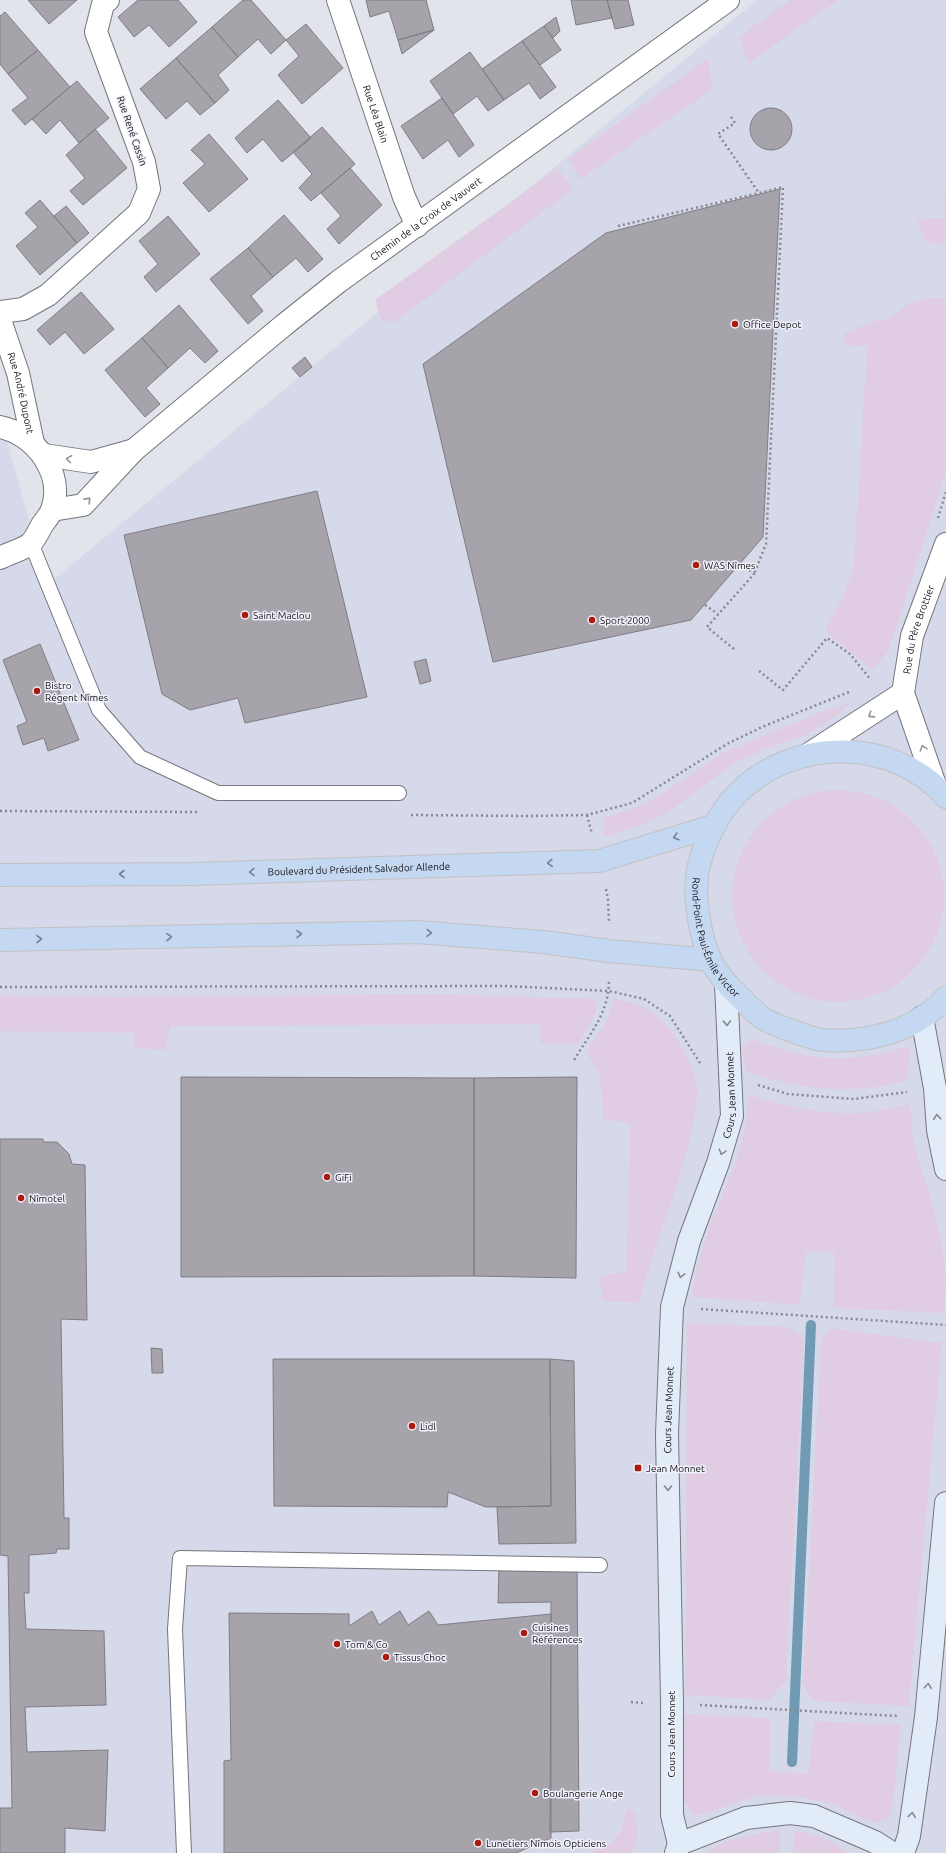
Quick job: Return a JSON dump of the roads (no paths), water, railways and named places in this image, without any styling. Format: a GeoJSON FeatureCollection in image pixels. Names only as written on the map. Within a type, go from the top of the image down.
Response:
{"type":"FeatureCollection","features":[{"type":"Feature","properties":{"kind":"main road","name":"Rond-Point Paul-Émile Victor"},"geometry":{"type":"LineString","coordinates":[[940,791],[905,765],[870,754],[840,751],[809,754],[770,769],[738,793],[713,826],[698,870],[697,916],[711,960],[726,984],[767,1021],[818,1039],[845,1041],[872,1038],[898,1030],[922,1017],[946,997]]}},
{"type":"Feature","properties":{"kind":"main road","name":"Boulevard du Président Salvador Allende"},"geometry":{"type":"LineString","coordinates":[[0,875],[192,874],[599,861],[713,826]]}},
{"type":"Feature","properties":{"kind":"main road"},"geometry":{"type":"LineString","coordinates":[[0,940],[417,932],[544,942],[609,951],[711,960]]}},
{"type":"Feature","properties":{"kind":"main road","name":"Cours Jean Monnet"},"geometry":{"type":"LineString","coordinates":[[677,1849],[672,1815],[672,1703],[667,1434],[672,1307],[689,1241],[718,1163],[732,1116],[726,984]]}},
{"type":"Feature","properties":{"kind":"main road"},"geometry":{"type":"LineString","coordinates":[[922,1017],[935,1088],[938,1130],[946,1169]]}},
{"type":"Feature","properties":{"kind":"main road"},"geometry":{"type":"LineString","coordinates":[[903,1853],[909,1836],[926,1717],[943,1563],[946,1502]]}},
{"type":"Feature","properties":{"kind":"main road"},"geometry":{"type":"LineString","coordinates":[[677,1849],[746,1818],[790,1813],[814,1816],[875,1842],[892,1853]]}},
{"type":"Feature","properties":{"kind":"street","name":"Rue René Cassin"},"geometry":{"type":"LineString","coordinates":[[0,312],[23,309],[48,295],[139,213],[149,189],[144,162],[96,32],[103,4],[108,0]]}},
{"type":"Feature","properties":{"kind":"street","name":"Rue Léa Blain"},"geometry":{"type":"LineString","coordinates":[[338,0],[404,197],[417,226]]}},
{"type":"Feature","properties":{"kind":"street","name":"Chemin de la Croix de Vauvert"},"geometry":{"type":"LineString","coordinates":[[52,510],[83,505],[134,450],[284,324],[338,282],[728,0]]}},
{"type":"Feature","properties":{"kind":"street","name":"Rue André Dupont"},"geometry":{"type":"LineString","coordinates":[[0,320],[18,373],[39,449],[52,473],[55,491],[52,510]]}},
{"type":"Feature","properties":{"kind":"street"},"geometry":{"type":"LineString","coordinates":[[0,427],[12,429],[39,449]]}},
{"type":"Feature","properties":{"kind":"street","name":"Chemin de la Croix de Vauvert"},"geometry":{"type":"LineString","coordinates":[[39,449],[91,462],[134,450]]}},
{"type":"Feature","properties":{"kind":"street"},"geometry":{"type":"LineString","coordinates":[[0,558],[31,543],[52,510]]}},
{"type":"Feature","properties":{"kind":"street","name":"Rue du Père Brottier"},"geometry":{"type":"LineString","coordinates":[[940,791],[903,693],[912,636],[946,544]]}},
{"type":"Feature","properties":{"kind":"street"},"geometry":{"type":"LineString","coordinates":[[809,754],[903,693]]}},
{"type":"Feature","properties":{"kind":"street"},"geometry":{"type":"LineString","coordinates":[[0,864],[57,875]]}},
{"type":"Feature","properties":{"kind":"lane"},"geometry":{"type":"LineString","coordinates":[[31,543],[99,710],[140,757],[218,793],[399,793]]}},
{"type":"Feature","properties":{"kind":"lane"},"geometry":{"type":"LineString","coordinates":[[184,1853],[175,1629],[180,1558],[600,1565]]}},
{"type":"Feature","properties":{"kind":"waterway"},"geometry":{"type":"LineString","coordinates":[[792,1762],[811,1325]]}},
{"type":"Feature","properties":{"kind":"place","name":"Office Depot"},"geometry":{"type":"Point","coordinates":[735,324]}},
{"type":"Feature","properties":{"kind":"place","name":"WAS Nîmes"},"geometry":{"type":"Point","coordinates":[696,565]}},
{"type":"Feature","properties":{"kind":"place","name":"Saint Maclou"},"geometry":{"type":"Point","coordinates":[245,615]}},
{"type":"Feature","properties":{"kind":"place","name":"Sport 2000"},"geometry":{"type":"Point","coordinates":[592,620]}},
{"type":"Feature","properties":{"kind":"place","name":"Bistro Régent Nîmes"},"geometry":{"type":"Point","coordinates":[37,691]}},
{"type":"Feature","properties":{"kind":"place","name":"GiFi"},"geometry":{"type":"Point","coordinates":[327,1177]}},
{"type":"Feature","properties":{"kind":"place","name":"Nîmotel"},"geometry":{"type":"Point","coordinates":[21,1198]}},
{"type":"Feature","properties":{"kind":"place","name":"Lidl"},"geometry":{"type":"Point","coordinates":[412,1426]}},
{"type":"Feature","properties":{"kind":"place","name":"Jean Monnet"},"geometry":{"type":"Point","coordinates":[638,1468]}},
{"type":"Feature","properties":{"kind":"place","name":"Cuisines Références"},"geometry":{"type":"Point","coordinates":[524,1633]}},
{"type":"Feature","properties":{"kind":"place","name":"Tom & Co"},"geometry":{"type":"Point","coordinates":[337,1644]}},
{"type":"Feature","properties":{"kind":"place","name":"Tissus Choc"},"geometry":{"type":"Point","coordinates":[386,1657]}},
{"type":"Feature","properties":{"kind":"place","name":"Boulangerie Ange"},"geometry":{"type":"Point","coordinates":[535,1793]}},
{"type":"Feature","properties":{"kind":"place","name":"Lunetiers Nîmois Opticiens"},"geometry":{"type":"Point","coordinates":[478,1843]}}]}
